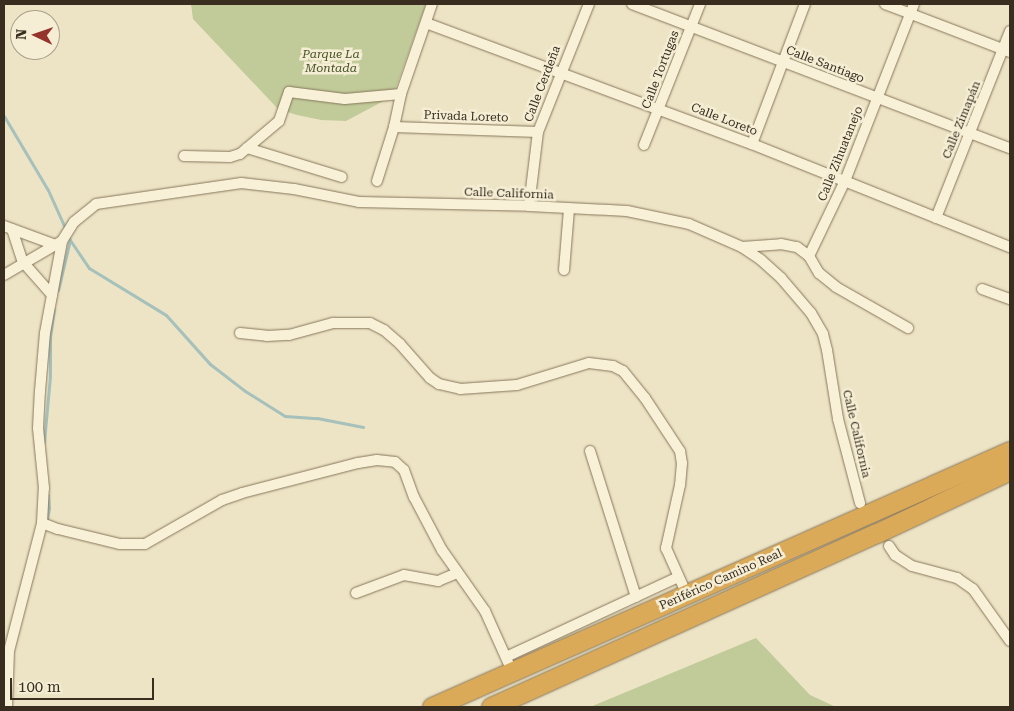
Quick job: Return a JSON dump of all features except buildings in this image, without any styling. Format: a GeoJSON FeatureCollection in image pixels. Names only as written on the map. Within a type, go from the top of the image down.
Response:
{"type":"FeatureCollection","features":[{"type":"Feature","properties":{"kind":"highway","name":"Periférico Camino Real"},"geometry":{"type":"LineString","coordinates":[[432,707],[509,664],[563,641],[686,595],[1010,451]]}},
{"type":"Feature","properties":{"kind":"highway","name":"Periférico Camino Real"},"geometry":{"type":"LineString","coordinates":[[491,707],[877,533],[1010,470]]}},
{"type":"Feature","properties":{"kind":"street"},"geometry":{"type":"LineString","coordinates":[[377,181],[394,128],[401,94],[432,4]]}},
{"type":"Feature","properties":{"kind":"street","name":"Calle Cerdeña"},"geometry":{"type":"LineString","coordinates":[[529,206],[538,132],[588,4]]}},
{"type":"Feature","properties":{"kind":"street","name":"Calle Santiago"},"geometry":{"type":"LineString","coordinates":[[632,4],[877,99],[1010,148]]}},
{"type":"Feature","properties":{"kind":"street","name":"Calle Tortugas"},"geometry":{"type":"LineString","coordinates":[[644,144],[700,4]]}},
{"type":"Feature","properties":{"kind":"street"},"geometry":{"type":"LineString","coordinates":[[752,144],[805,4]]}},
{"type":"Feature","properties":{"kind":"street"},"geometry":{"type":"LineString","coordinates":[[885,4],[1007,51]]}},
{"type":"Feature","properties":{"kind":"street","name":"Calle Zihuatanejo"},"geometry":{"type":"LineString","coordinates":[[810,256],[845,181],[914,4]]}},
{"type":"Feature","properties":{"kind":"street","name":"Calle Loreto"},"geometry":{"type":"LineString","coordinates":[[426,23],[752,144],[1010,248]]}},
{"type":"Feature","properties":{"kind":"street","name":"Calle Zimapán"},"geometry":{"type":"LineString","coordinates":[[936,218],[970,133],[1007,51],[1010,31]]}},
{"type":"Feature","properties":{"kind":"street"},"geometry":{"type":"LineString","coordinates":[[184,156],[230,157],[240,154],[279,121],[289,92],[345,99],[401,94]]}},
{"type":"Feature","properties":{"kind":"street","name":"Privada Loreto"},"geometry":{"type":"LineString","coordinates":[[394,128],[538,132]]}},
{"type":"Feature","properties":{"kind":"street"},"geometry":{"type":"LineString","coordinates":[[247,148],[342,177]]}},
{"type":"Feature","properties":{"kind":"street","name":"Calle California"},"geometry":{"type":"LineString","coordinates":[[4,275],[57,242],[74,222],[96,204],[241,183],[294,189],[359,202],[529,206],[627,211],[689,224],[742,247],[781,278],[807,307],[823,334],[838,419],[860,503]]}},
{"type":"Feature","properties":{"kind":"street"},"geometry":{"type":"LineString","coordinates":[[564,270],[569,209]]}},
{"type":"Feature","properties":{"kind":"street"},"geometry":{"type":"LineString","coordinates":[[7,707],[9,651],[42,523],[44,488],[39,445],[40,391],[45,333],[52,295],[57,242],[8,227]]}},
{"type":"Feature","properties":{"kind":"street"},"geometry":{"type":"LineString","coordinates":[[8,227],[23,262],[52,295]]}},
{"type":"Feature","properties":{"kind":"street"},"geometry":{"type":"LineString","coordinates":[[742,247],[781,244],[797,247],[810,256],[819,272],[832,284],[908,328]]}},
{"type":"Feature","properties":{"kind":"street"},"geometry":{"type":"LineString","coordinates":[[982,289],[1010,299]]}},
{"type":"Feature","properties":{"kind":"street"},"geometry":{"type":"LineString","coordinates":[[240,333],[267,336],[289,335],[333,323],[370,323],[384,330],[400,344],[430,378],[439,384],[460,389],[517,385],[588,363],[612,366],[623,371],[645,398],[680,451],[682,463],[680,485],[666,548],[686,595]]}},
{"type":"Feature","properties":{"kind":"street"},"geometry":{"type":"LineString","coordinates":[[590,451],[636,597]]}},
{"type":"Feature","properties":{"kind":"street"},"geometry":{"type":"LineString","coordinates":[[42,523],[58,529],[120,544],[145,544],[222,500],[242,493],[358,463],[386,460],[395,462],[404,470],[414,497],[442,550],[485,612],[509,664]]}},
{"type":"Feature","properties":{"kind":"street"},"geometry":{"type":"LineString","coordinates":[[889,546],[895,555],[912,566],[957,578],[973,589],[1010,641]]}},
{"type":"Feature","properties":{"kind":"street"},"geometry":{"type":"LineString","coordinates":[[356,593],[404,575],[438,581],[457,573]]}},
{"type":"Feature","properties":{"kind":"street"},"geometry":{"type":"LineString","coordinates":[[563,641],[636,597],[678,577]]}},
{"type":"Feature","properties":{"kind":"green space","name":"Parque La Montada"},"geometry":{"type":"Polygon","coordinates":[[[191,4],[426,4],[393,96],[346,121],[321,120],[278,109],[193,19],[191,4]]]}},
{"type":"Feature","properties":{"kind":"green space"},"geometry":{"type":"Polygon","coordinates":[[[756,638],[810,695],[836,707],[590,707],[756,638]]]}},
{"type":"Feature","properties":{"kind":"waterway"},"geometry":{"type":"LineString","coordinates":[[4,116],[48,190],[66,230]]}},
{"type":"Feature","properties":{"kind":"waterway"},"geometry":{"type":"LineString","coordinates":[[58,290],[70,240],[68,236]]}},
{"type":"Feature","properties":{"kind":"waterway"},"geometry":{"type":"LineString","coordinates":[[70,240],[89,268],[166,315],[210,364],[245,391],[285,416],[317,418],[363,427]]}},
{"type":"Feature","properties":{"kind":"waterway"},"geometry":{"type":"LineString","coordinates":[[44,442],[50,376],[50,337],[54,309]]}},
{"type":"Feature","properties":{"kind":"waterway"},"geometry":{"type":"LineString","coordinates":[[47,519],[49,508],[48,495]]}}]}
